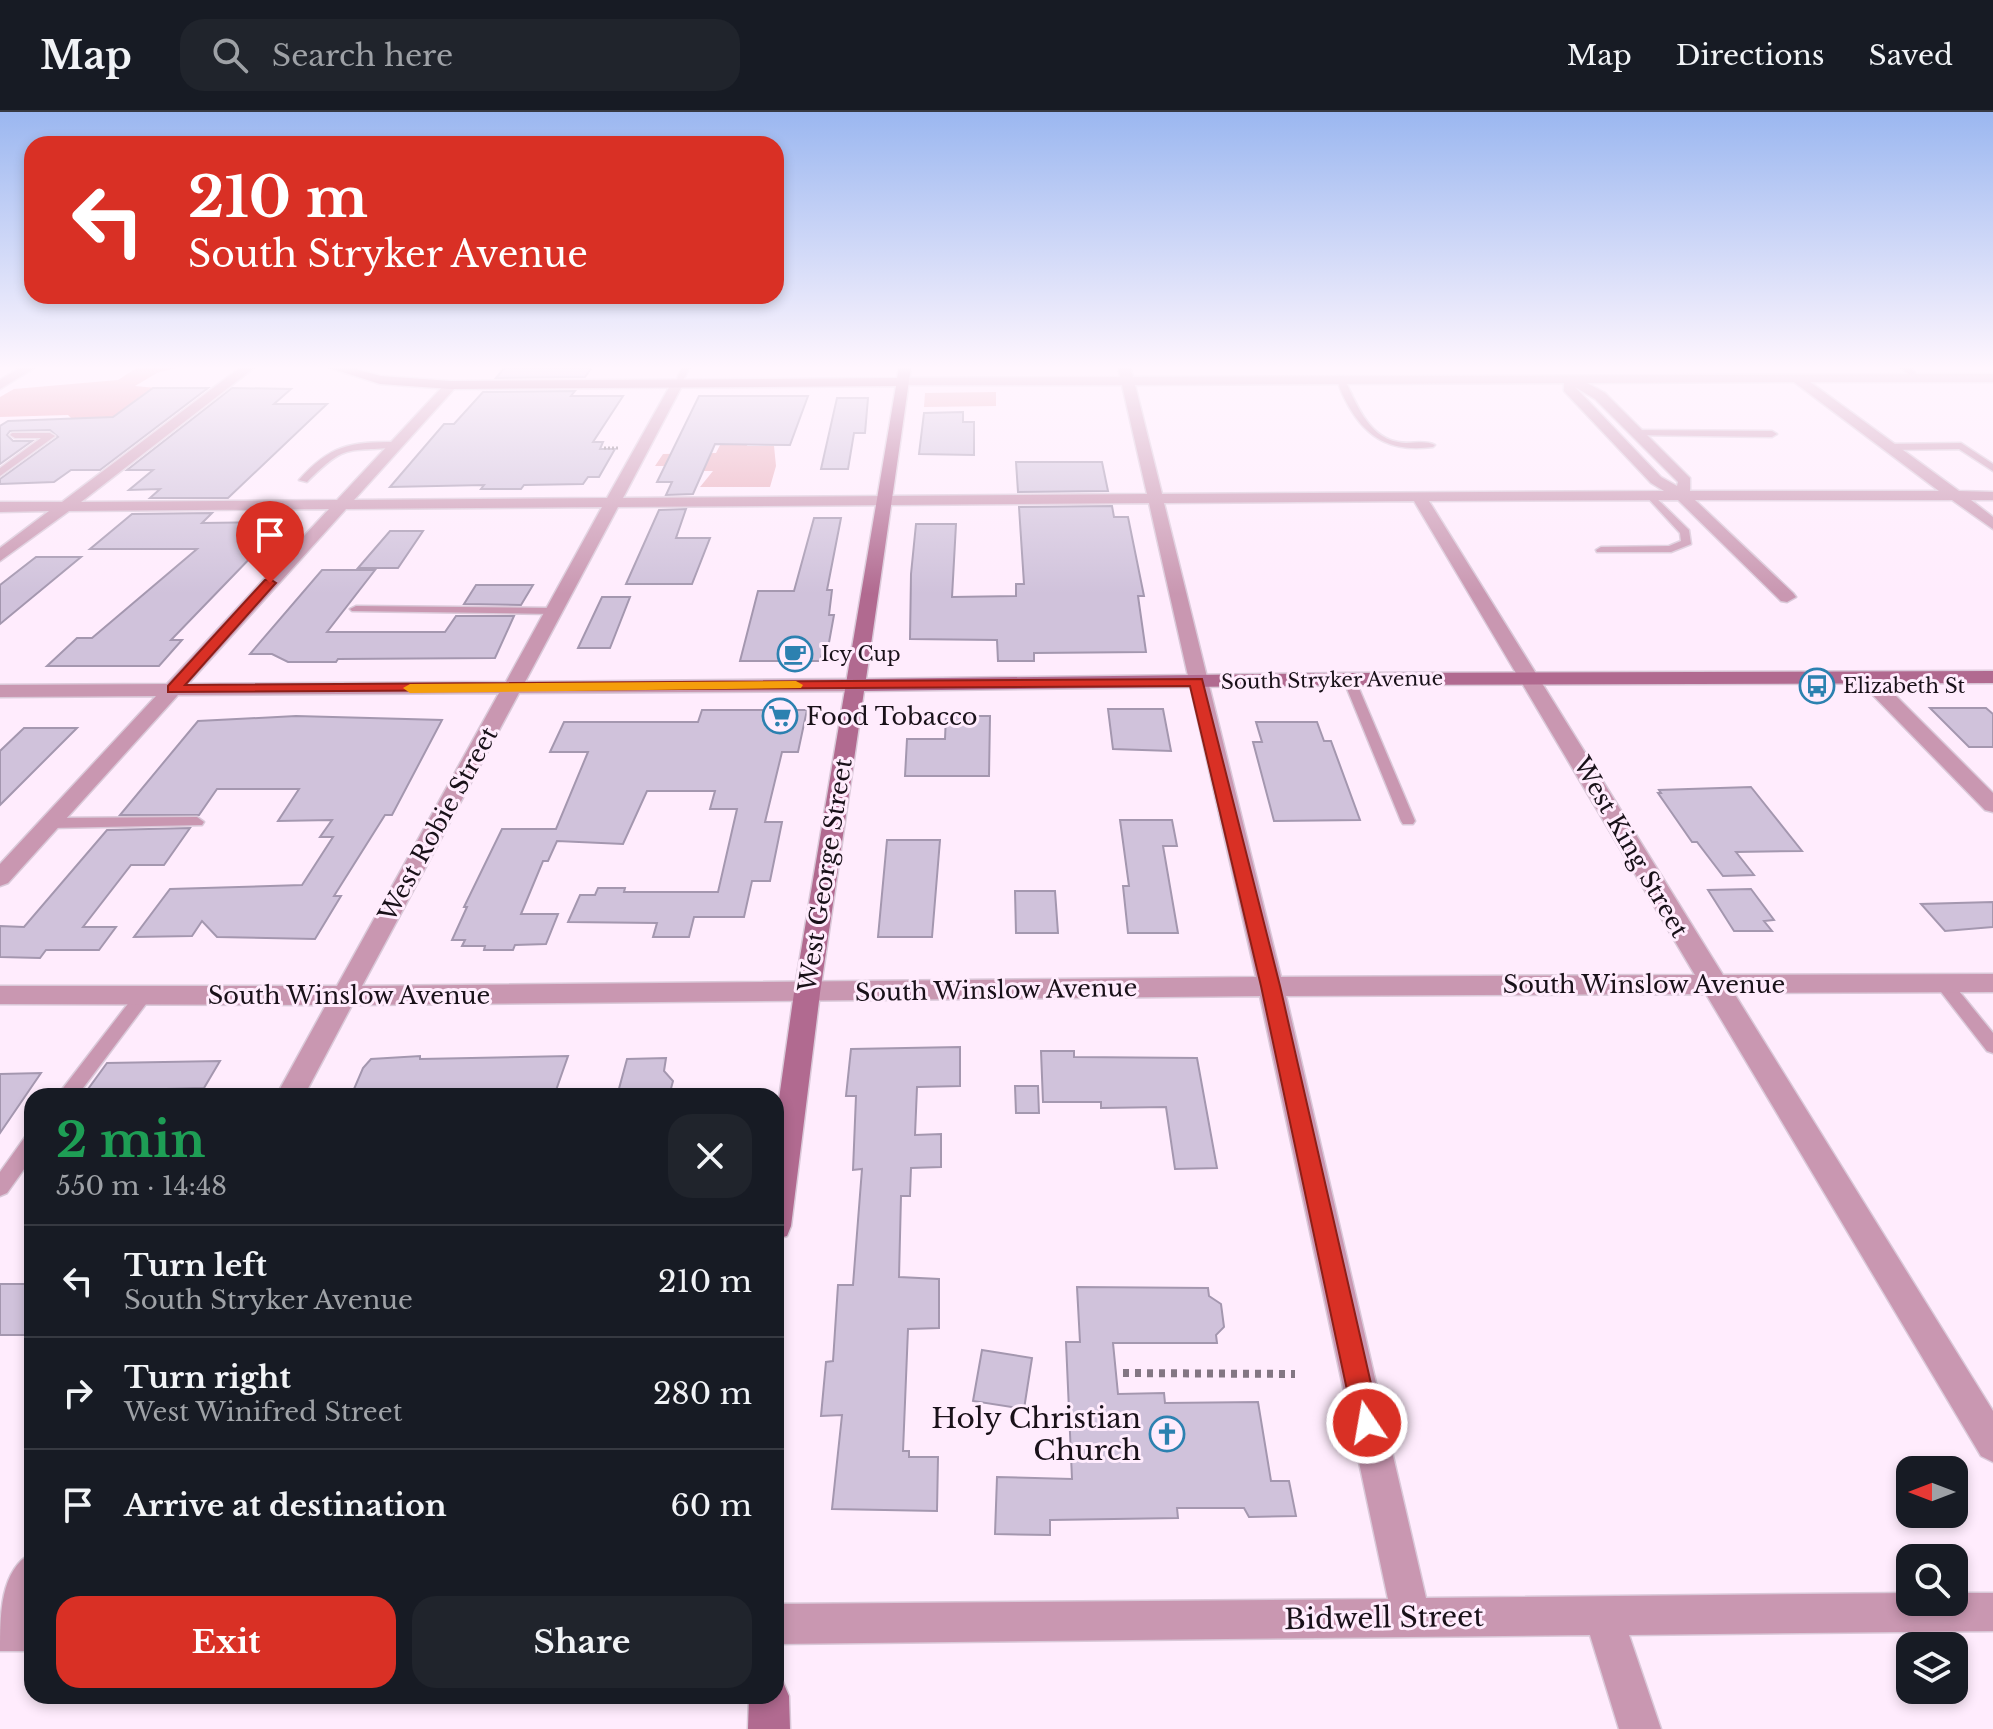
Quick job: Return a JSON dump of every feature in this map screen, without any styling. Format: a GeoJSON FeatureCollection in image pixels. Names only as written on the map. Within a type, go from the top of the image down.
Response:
{"type":"FeatureCollection","features":[{"type":"Feature","properties":{"kind":"street"},"geometry":{"type":"LineString","coordinates":[[0,556],[150,442]]}},
{"type":"Feature","properties":{"kind":"street"},"geometry":{"type":"LineString","coordinates":[[0,878],[397,442]]}},
{"type":"Feature","properties":{"kind":"street","name":"West Robie Street"},"geometry":{"type":"LineString","coordinates":[[294,1088],[645,442]]}},
{"type":"Feature","properties":{"kind":"street","name":"West George Street"},"geometry":{"type":"LineString","coordinates":[[784,1166],[807,993],[893,442]]}},
{"type":"Feature","properties":{"kind":"street"},"geometry":{"type":"LineString","coordinates":[[1141,442],[1271,986],[1411,1617]]}},
{"type":"Feature","properties":{"kind":"street"},"geometry":{"type":"LineString","coordinates":[[1620,442],[1656,480],[1682,495],[1787,597]]}},
{"type":"Feature","properties":{"kind":"street"},"geometry":{"type":"LineString","coordinates":[[1646,442],[1685,481],[1682,495]]}},
{"type":"Feature","properties":{"kind":"street"},"geometry":{"type":"LineString","coordinates":[[1882,442],[1993,524]]}},
{"type":"Feature","properties":{"kind":"street"},"geometry":{"type":"LineString","coordinates":[[0,507],[884,503],[1650,495],[1993,496]]}},
{"type":"Feature","properties":{"kind":"street","name":"West King Street"},"geometry":{"type":"LineString","coordinates":[[1419,497],[1993,1444]]}},
{"type":"Feature","properties":{"kind":"street","name":"South Stryker Avenue"},"geometry":{"type":"LineString","coordinates":[[0,691],[1349,679],[1993,677]]}},
{"type":"Feature","properties":{"kind":"street"},"geometry":{"type":"LineString","coordinates":[[1867,678],[1990,799]]}},
{"type":"Feature","properties":{"kind":"street","name":"South Winslow Avenue"},"geometry":{"type":"LineString","coordinates":[[0,995],[807,993],[1271,986],[1993,983]]}},
{"type":"Feature","properties":{"kind":"street"},"geometry":{"type":"LineString","coordinates":[[24,1587],[0,1631],[24,1631]]}},
{"type":"Feature","properties":{"kind":"street","name":"Bidwell Street"},"geometry":{"type":"LineString","coordinates":[[784,1624],[1993,1612]]}},
{"type":"Feature","properties":{"kind":"street"},"geometry":{"type":"LineString","coordinates":[[1603,1616],[1640,1729]]}},
{"type":"Feature","properties":{"kind":"street"},"geometry":{"type":"LineString","coordinates":[[769,1704],[769,1729]]}},
{"type":"Feature","properties":{"kind":"lane"},"geometry":{"type":"LineString","coordinates":[[0,473],[41,442]]}},
{"type":"Feature","properties":{"kind":"lane"},"geometry":{"type":"LineString","coordinates":[[1391,442],[1430,445]]}},
{"type":"Feature","properties":{"kind":"lane"},"geometry":{"type":"LineString","coordinates":[[304,480],[334,450],[353,446],[395,445]]}},
{"type":"Feature","properties":{"kind":"lane"},"geometry":{"type":"LineString","coordinates":[[1888,447],[1961,446],[1993,468]]}},
{"type":"Feature","properties":{"kind":"lane"},"geometry":{"type":"LineString","coordinates":[[1601,550],[1671,549],[1687,542],[1685,532],[1650,495]]}},
{"type":"Feature","properties":{"kind":"lane"},"geometry":{"type":"LineString","coordinates":[[356,609],[553,611]]}},
{"type":"Feature","properties":{"kind":"lane"},"geometry":{"type":"LineString","coordinates":[[1349,679],[1408,821]]}},
{"type":"Feature","properties":{"kind":"lane"},"geometry":{"type":"LineString","coordinates":[[50,823],[197,822]]}},
{"type":"Feature","properties":{"kind":"lane"},"geometry":{"type":"LineString","coordinates":[[1944,984],[1993,1046]]}},
{"type":"Feature","properties":{"kind":"lane"},"geometry":{"type":"LineString","coordinates":[[72,1088],[143,996]]}},
{"type":"Feature","properties":{"kind":"lane"},"geometry":{"type":"LineString","coordinates":[[0,1187],[24,1154]]}},
{"type":"Feature","properties":{"kind":"path"},"geometry":{"type":"LineString","coordinates":[[604,448],[620,448]]}},
{"type":"Feature","properties":{"kind":"path"},"geometry":{"type":"LineString","coordinates":[[1123,1373],[1295,1374]]}},
{"type":"Feature","properties":{"kind":"shaded area"},"geometry":{"type":"Polygon","coordinates":[[[721,443],[774,446],[776,466],[770,487],[700,487],[713,471],[701,471],[696,466],[655,466],[663,454],[716,453],[721,443]]]}},
{"type":"Feature","properties":{"kind":"building"},"geometry":{"type":"Polygon","coordinates":[[[0,442],[30,442],[0,464],[0,442]]]}},
{"type":"Feature","properties":{"kind":"building"},"geometry":{"type":"Polygon","coordinates":[[[50,442],[136,442],[100,470],[71,470],[54,482],[0,484],[0,479],[50,442]]]}},
{"type":"Feature","properties":{"kind":"building"},"geometry":{"type":"Polygon","coordinates":[[[162,442],[286,442],[228,498],[150,498],[160,489],[129,490],[153,470],[127,470],[162,442]]]}},
{"type":"Feature","properties":{"kind":"building"},"geometry":{"type":"Polygon","coordinates":[[[428,442],[603,442],[600,449],[615,449],[599,477],[588,477],[583,484],[524,485],[521,489],[481,489],[484,485],[390,487],[428,442]]]}},
{"type":"Feature","properties":{"kind":"building"},"geometry":{"type":"Polygon","coordinates":[[[676,442],[791,442],[790,445],[715,444],[693,494],[666,495],[672,482],[657,482],[676,442]]]}},
{"type":"Feature","properties":{"kind":"building"},"geometry":{"type":"Polygon","coordinates":[[[827,442],[852,442],[848,469],[821,469],[827,442]]]}},
{"type":"Feature","properties":{"kind":"building"},"geometry":{"type":"Polygon","coordinates":[[[920,442],[974,442],[974,455],[919,454],[920,442]]]}},
{"type":"Feature","properties":{"kind":"building"},"geometry":{"type":"Polygon","coordinates":[[[1016,462],[1102,462],[1108,491],[1018,492],[1016,462]]]}},
{"type":"Feature","properties":{"kind":"building"},"geometry":{"type":"Polygon","coordinates":[[[1112,506],[1114,517],[1128,517],[1144,596],[1138,596],[1146,652],[1034,653],[1034,661],[998,661],[997,640],[910,639],[916,524],[956,524],[952,597],[1016,596],[1016,584],[1024,584],[1019,507],[1112,506]]]}},
{"type":"Feature","properties":{"kind":"building"},"geometry":{"type":"Polygon","coordinates":[[[686,509],[676,538],[710,538],[692,584],[626,584],[659,510],[686,509]]]}},
{"type":"Feature","properties":{"kind":"building"},"geometry":{"type":"Polygon","coordinates":[[[212,513],[202,523],[285,522],[171,640],[182,640],[159,666],[47,666],[77,638],[92,638],[197,549],[90,549],[132,514],[212,513]]]}},
{"type":"Feature","properties":{"kind":"building"},"geometry":{"type":"Polygon","coordinates":[[[814,518],[841,518],[827,590],[832,590],[829,615],[834,615],[828,648],[824,647],[820,661],[740,661],[758,591],[794,591],[814,518]]]}},
{"type":"Feature","properties":{"kind":"building"},"geometry":{"type":"Polygon","coordinates":[[[390,531],[423,531],[398,568],[358,568],[390,531]]]}},
{"type":"Feature","properties":{"kind":"building"},"geometry":{"type":"Polygon","coordinates":[[[36,557],[81,557],[0,624],[0,585],[36,557]]]}},
{"type":"Feature","properties":{"kind":"building"},"geometry":{"type":"Polygon","coordinates":[[[322,570],[375,570],[327,632],[445,632],[456,616],[514,616],[495,658],[288,662],[272,654],[250,654],[322,570]]]}},
{"type":"Feature","properties":{"kind":"building"},"geometry":{"type":"Polygon","coordinates":[[[476,585],[533,585],[521,605],[464,604],[476,585]]]}},
{"type":"Feature","properties":{"kind":"building"},"geometry":{"type":"Polygon","coordinates":[[[602,597],[630,597],[610,648],[578,648],[602,597]]]}},
{"type":"Feature","properties":{"kind":"building"},"geometry":{"type":"Polygon","coordinates":[[[1930,708],[1986,708],[1993,714],[1993,747],[1969,747],[1930,708]]]}},
{"type":"Feature","properties":{"kind":"building"},"geometry":{"type":"Polygon","coordinates":[[[1108,709],[1163,709],[1171,751],[1113,749],[1108,709]]]}},
{"type":"Feature","properties":{"kind":"building"},"geometry":{"type":"Polygon","coordinates":[[[702,710],[807,710],[798,752],[782,752],[765,822],[782,822],[770,881],[752,881],[744,917],[694,917],[689,937],[653,937],[657,923],[568,922],[580,895],[595,895],[598,888],[625,888],[624,892],[718,892],[737,809],[710,809],[715,791],[647,791],[623,844],[557,841],[548,861],[543,861],[521,914],[558,914],[546,944],[515,945],[513,950],[484,950],[485,946],[462,946],[465,940],[452,940],[467,907],[464,907],[502,829],[556,829],[588,752],[550,752],[564,722],[698,722],[702,710]]]}},
{"type":"Feature","properties":{"kind":"building"},"geometry":{"type":"Polygon","coordinates":[[[296,716],[442,720],[392,815],[385,815],[334,896],[341,896],[315,939],[217,937],[202,921],[192,936],[134,937],[170,889],[302,885],[333,837],[320,837],[332,820],[278,821],[299,789],[217,789],[199,815],[120,815],[198,721],[296,716]]]}},
{"type":"Feature","properties":{"kind":"building"},"geometry":{"type":"Polygon","coordinates":[[[946,716],[990,716],[989,776],[905,776],[907,739],[945,739],[946,716]]]}},
{"type":"Feature","properties":{"kind":"building"},"geometry":{"type":"Polygon","coordinates":[[[1256,722],[1317,722],[1324,741],[1331,741],[1360,820],[1274,821],[1253,742],[1262,742],[1256,722]]]}},
{"type":"Feature","properties":{"kind":"building"},"geometry":{"type":"Polygon","coordinates":[[[24,728],[77,728],[0,805],[0,751],[24,728]]]}},
{"type":"Feature","properties":{"kind":"building"},"geometry":{"type":"Polygon","coordinates":[[[1751,787],[1802,851],[1736,852],[1754,875],[1723,876],[1697,842],[1692,842],[1658,793],[1661,793],[1659,790],[1751,787]]]}},
{"type":"Feature","properties":{"kind":"building"},"geometry":{"type":"Polygon","coordinates":[[[1120,820],[1172,820],[1177,846],[1163,846],[1178,933],[1128,933],[1123,886],[1129,886],[1120,820]]]}},
{"type":"Feature","properties":{"kind":"building"},"geometry":{"type":"Polygon","coordinates":[[[190,828],[164,865],[131,865],[83,927],[116,927],[99,950],[46,950],[40,958],[0,957],[0,926],[24,927],[107,830],[190,828]]]}},
{"type":"Feature","properties":{"kind":"building"},"geometry":{"type":"Polygon","coordinates":[[[887,840],[940,840],[932,937],[878,937],[887,840]]]}},
{"type":"Feature","properties":{"kind":"building"},"geometry":{"type":"Polygon","coordinates":[[[1751,889],[1774,920],[1764,921],[1772,931],[1734,931],[1708,890],[1751,889]]]}},
{"type":"Feature","properties":{"kind":"building"},"geometry":{"type":"Polygon","coordinates":[[[1015,891],[1055,891],[1058,933],[1016,933],[1015,891]]]}},
{"type":"Feature","properties":{"kind":"building"},"geometry":{"type":"Polygon","coordinates":[[[1993,902],[1993,927],[1945,931],[1921,904],[1993,902]]]}},
{"type":"Feature","properties":{"kind":"building"},"geometry":{"type":"Polygon","coordinates":[[[960,1047],[960,1086],[917,1087],[915,1135],[941,1134],[941,1167],[911,1168],[910,1196],[901,1196],[899,1277],[939,1279],[939,1328],[908,1329],[903,1451],[909,1451],[909,1457],[938,1457],[937,1511],[832,1509],[842,1415],[821,1416],[826,1362],[833,1361],[838,1285],[853,1285],[862,1169],[853,1170],[856,1096],[846,1096],[851,1049],[960,1047]]]}},
{"type":"Feature","properties":{"kind":"building"},"geometry":{"type":"Polygon","coordinates":[[[1041,1051],[1074,1051],[1074,1057],[1197,1058],[1217,1168],[1175,1169],[1166,1107],[1101,1108],[1101,1102],[1043,1102],[1041,1051]]]}},
{"type":"Feature","properties":{"kind":"building"},"geometry":{"type":"Polygon","coordinates":[[[568,1056],[557,1088],[354,1088],[363,1068],[371,1059],[568,1056]]]}},
{"type":"Feature","properties":{"kind":"building"},"geometry":{"type":"Polygon","coordinates":[[[666,1058],[664,1071],[673,1081],[671,1088],[619,1088],[627,1059],[666,1058]]]}},
{"type":"Feature","properties":{"kind":"building"},"geometry":{"type":"Polygon","coordinates":[[[220,1061],[204,1088],[89,1088],[107,1063],[220,1061]]]}},
{"type":"Feature","properties":{"kind":"building"},"geometry":{"type":"Polygon","coordinates":[[[41,1073],[31,1088],[24,1088],[24,1098],[0,1133],[0,1074],[41,1073]]]}},
{"type":"Feature","properties":{"kind":"building"},"geometry":{"type":"Polygon","coordinates":[[[1015,1086],[1038,1086],[1039,1113],[1016,1113],[1015,1086]]]}},
{"type":"Feature","properties":{"kind":"building"},"geometry":{"type":"Polygon","coordinates":[[[0,1284],[24,1284],[24,1335],[0,1335],[0,1284]]]}},
{"type":"Feature","properties":{"kind":"building","name":"Holy Christian Church"},"geometry":{"type":"Polygon","coordinates":[[[1077,1287],[1208,1288],[1209,1296],[1221,1304],[1224,1327],[1216,1335],[1217,1343],[1113,1343],[1118,1394],[1164,1393],[1165,1403],[1258,1402],[1271,1481],[1289,1481],[1296,1516],[1249,1517],[1244,1508],[1177,1508],[1178,1518],[1050,1520],[1050,1535],[995,1534],[997,1477],[1072,1479],[1066,1342],[1080,1342],[1077,1287]]]}},
{"type":"Feature","properties":{"kind":"building"},"geometry":{"type":"Polygon","coordinates":[[[982,1350],[1032,1358],[1024,1409],[973,1401],[982,1350]]]}},
{"type":"Feature","properties":{"kind":"slow traffic"},"geometry":{"type":"LineString","coordinates":[[410,688],[796,685]]}},
{"type":"Feature","properties":{"kind":"place","name":"Icy Cup"},"geometry":{"type":"Point","coordinates":[795,654]}},
{"type":"Feature","properties":{"kind":"place","name":"Elizabeth St"},"geometry":{"type":"Point","coordinates":[1817,686]}},
{"type":"Feature","properties":{"kind":"place","name":"Food Tobacco"},"geometry":{"type":"Point","coordinates":[780,716]}},
{"type":"Feature","properties":{"kind":"place","name":"Holy Christian Church"},"geometry":{"type":"Point","coordinates":[1167,1434]}},
{"type":"Feature","properties":{"kind":"route"},"geometry":{"type":"LineString","coordinates":[[270,583],[173,689],[1197,682],[1271,986],[1367,1423]]}}]}
